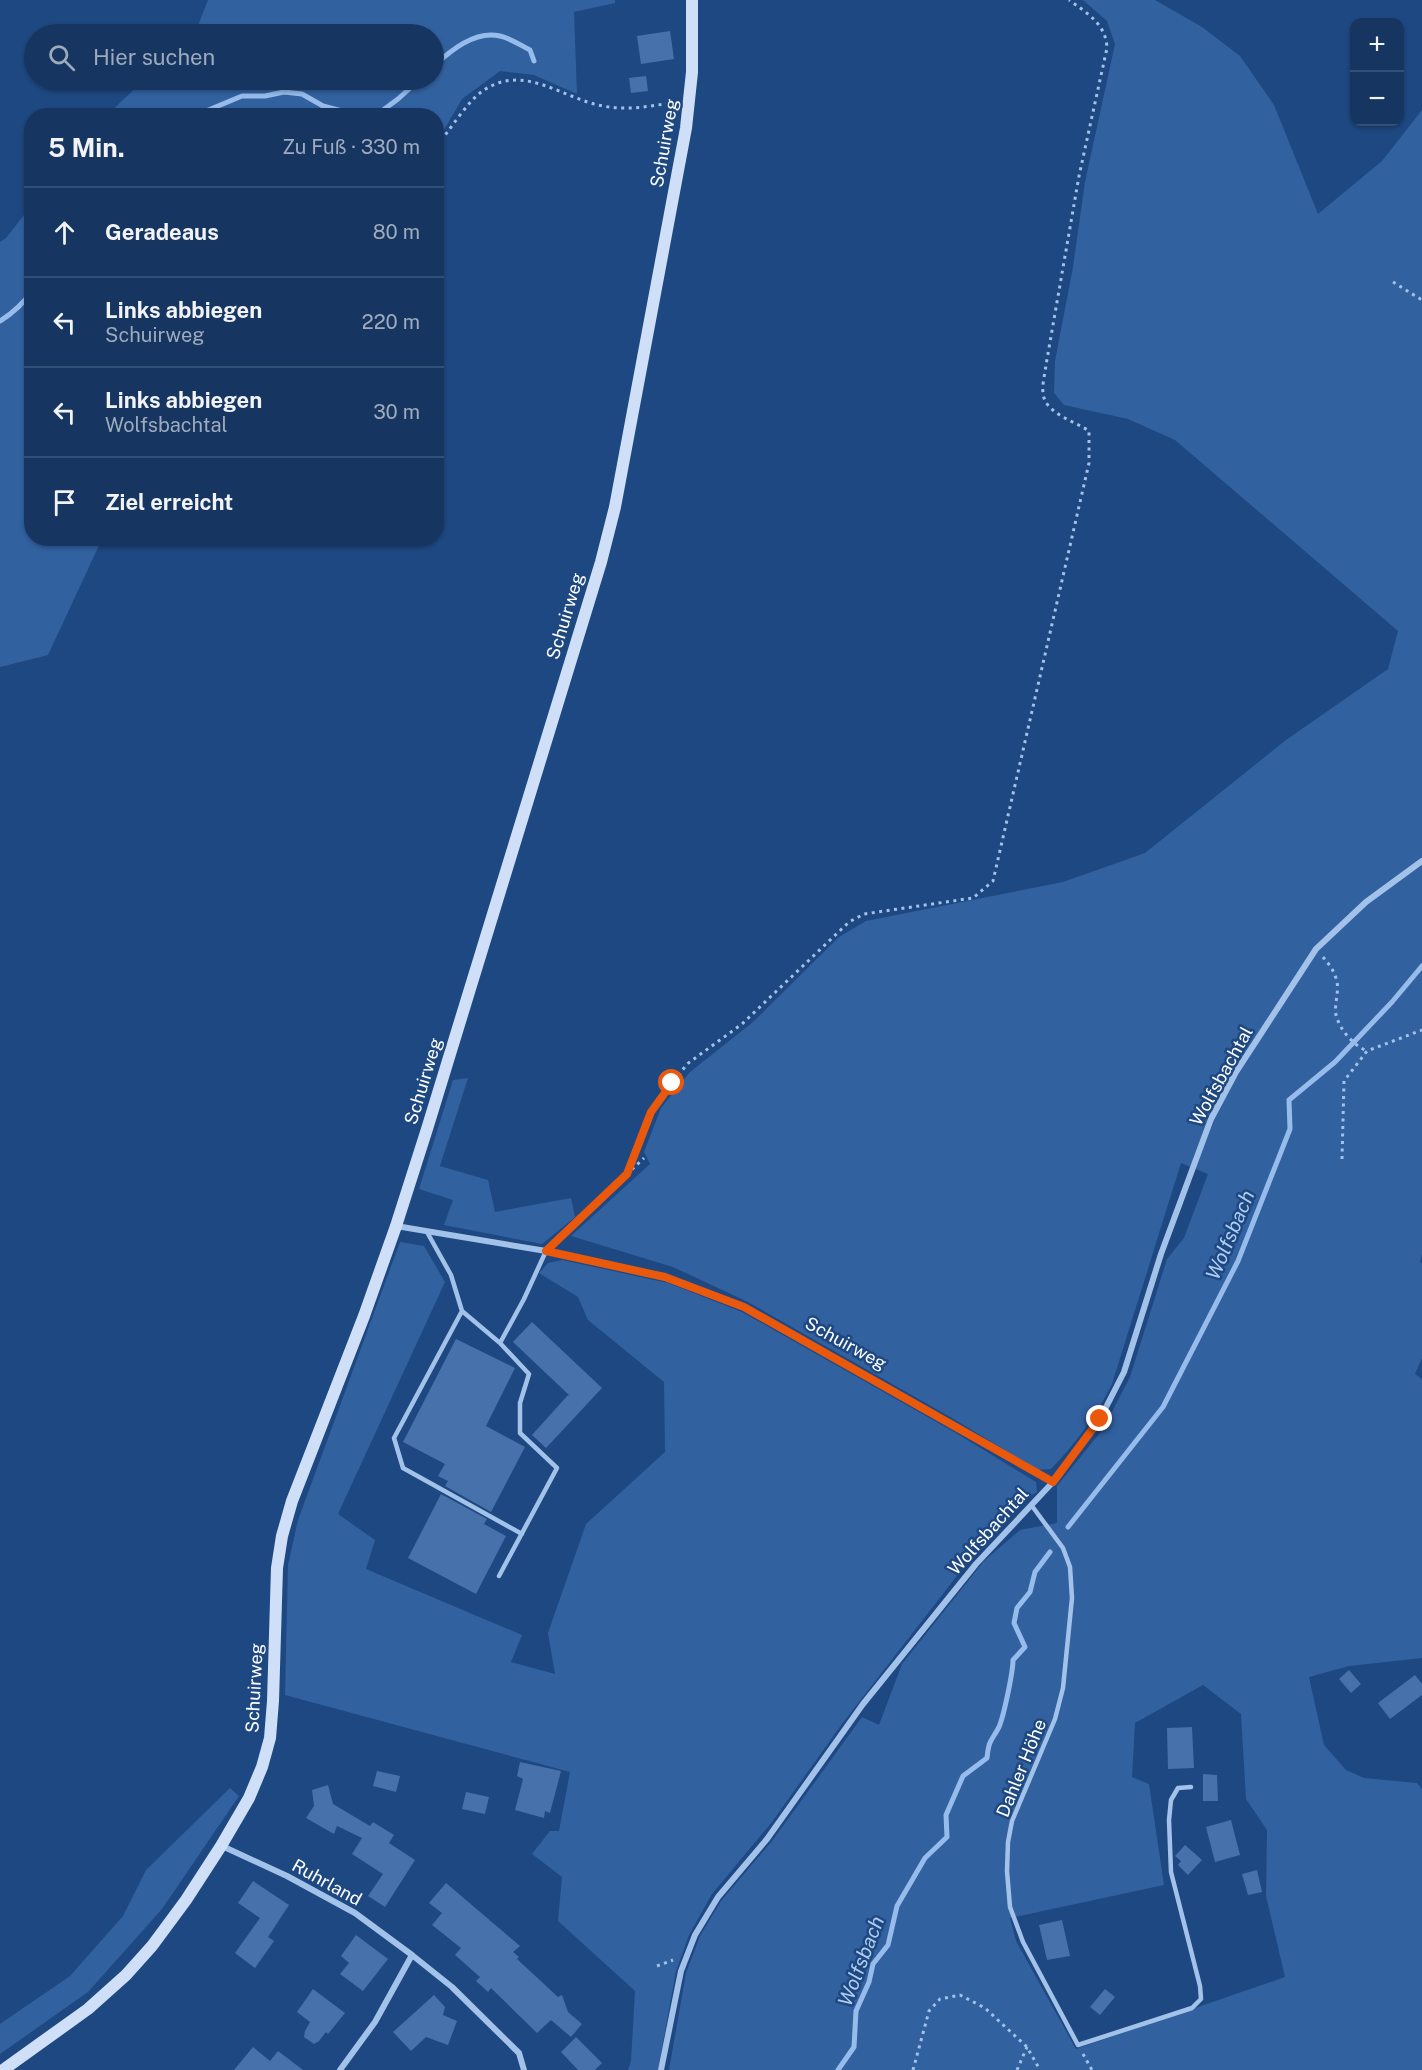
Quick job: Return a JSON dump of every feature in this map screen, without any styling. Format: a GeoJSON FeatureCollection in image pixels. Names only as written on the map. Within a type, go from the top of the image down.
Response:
{"type":"FeatureCollection","features":[{"type":"Feature","properties":{"kind":"main road","name":"Schuirweg"},"geometry":{"type":"LineString","coordinates":[[3,2070],[88,2009],[126,1975],[152,1946],[180,1909],[221,1846],[249,1798],[262,1767],[270,1738],[277,1568],[282,1536],[292,1501],[364,1316],[428,1130],[600,562],[617,496],[690,100],[692,0]]}},
{"type":"Feature","properties":{"kind":"street","name":"Wolfsbachtal"},"geometry":{"type":"LineString","coordinates":[[661,2070],[681,1971],[695,1935],[718,1897],[767,1839],[877,1687],[976,1563],[1053,1482],[1100,1419],[1124,1372],[1161,1254],[1211,1119],[1236,1072],[1316,949],[1366,902],[1422,861]]}},
{"type":"Feature","properties":{"kind":"street","name":"Schuirweg"},"geometry":{"type":"LineString","coordinates":[[396,1226],[546,1251],[665,1277],[744,1307],[1053,1482]]}},
{"type":"Feature","properties":{"kind":"street","name":"Ruhrland"},"geometry":{"type":"LineString","coordinates":[[221,1846],[287,1876],[355,1913],[412,1955],[452,1987],[519,2053],[524,2070]]}},
{"type":"Feature","properties":{"kind":"street"},"geometry":{"type":"LineString","coordinates":[[340,2070],[375,2022],[412,1955]]}},
{"type":"Feature","properties":{"kind":"lane"},"geometry":{"type":"LineString","coordinates":[[427,1232],[451,1275],[462,1311],[500,1343],[529,1374],[520,1403],[520,1433],[557,1468],[499,1576]]}},
{"type":"Feature","properties":{"kind":"lane"},"geometry":{"type":"LineString","coordinates":[[500,1343],[546,1251]]}},
{"type":"Feature","properties":{"kind":"lane"},"geometry":{"type":"LineString","coordinates":[[462,1311],[394,1438],[403,1468],[522,1534]]}},
{"type":"Feature","properties":{"kind":"lane","name":"Dahler Höhe"},"geometry":{"type":"LineString","coordinates":[[1032,1506],[1064,1548],[1070,1567],[1072,1598],[1063,1688],[1055,1719],[1012,1821],[1008,1842],[1007,1871],[1010,1907],[1023,1942],[1078,2044]]}},
{"type":"Feature","properties":{"kind":"lane"},"geometry":{"type":"LineString","coordinates":[[1078,2044],[1192,2008],[1200,1999],[1200,1986],[1175,1893],[1168,1843],[1171,1800],[1178,1788],[1191,1787]]}},
{"type":"Feature","properties":{"kind":"path"},"geometry":{"type":"LineString","coordinates":[[627,1174],[651,1112],[687,1064],[742,1024],[849,922],[864,914],[972,898],[993,881],[1089,463],[1089,431],[1053,411],[1043,393],[1079,176],[1107,48],[1106,39],[1098,22],[1069,0]]}},
{"type":"Feature","properties":{"kind":"path"},"geometry":{"type":"LineString","coordinates":[[444,136],[484,90],[508,81],[530,81],[601,106],[629,109],[690,100]]}},
{"type":"Feature","properties":{"kind":"path"},"geometry":{"type":"LineString","coordinates":[[1393,282],[1422,300]]}},
{"type":"Feature","properties":{"kind":"path"},"geometry":{"type":"LineString","coordinates":[[1316,949],[1331,967],[1337,982],[1336,1015],[1343,1031],[1367,1051]]}},
{"type":"Feature","properties":{"kind":"path"},"geometry":{"type":"LineString","coordinates":[[1342,1159],[1344,1081],[1367,1051],[1422,1030]]}},
{"type":"Feature","properties":{"kind":"path"},"geometry":{"type":"LineString","coordinates":[[546,1251],[644,1158]]}},
{"type":"Feature","properties":{"kind":"path"},"geometry":{"type":"LineString","coordinates":[[657,1966],[672,1960]]}},
{"type":"Feature","properties":{"kind":"path"},"geometry":{"type":"LineString","coordinates":[[913,2070],[929,2011],[940,1999],[960,1995],[985,2008],[1027,2047],[1040,2070]]}},
{"type":"Feature","properties":{"kind":"path"},"geometry":{"type":"LineString","coordinates":[[1078,2044],[1092,2070]]}},
{"type":"Feature","properties":{"kind":"path"},"geometry":{"type":"LineString","coordinates":[[1017,2070],[1027,2047]]}},
{"type":"Feature","properties":{"kind":"shaded area"},"geometry":{"type":"Polygon","coordinates":[[[208,0],[615,0],[615,3],[574,12],[577,94],[534,75],[500,71],[462,99],[444,130],[444,108],[114,108],[133,90],[444,90],[444,24],[199,24],[208,0]]]}},
{"type":"Feature","properties":{"kind":"shaded area"},"geometry":{"type":"Polygon","coordinates":[[[1083,0],[1155,0],[1202,27],[1240,56],[1274,105],[1318,214],[1382,161],[1422,110],[1422,1254],[1420,1262],[1422,1264],[1422,1358],[1415,1374],[1422,1379],[1422,1658],[1349,1666],[1309,1677],[1324,1745],[1346,1770],[1364,1778],[1417,1783],[1422,1789],[1422,2070],[669,2070],[686,1973],[700,1936],[721,1901],[772,1841],[862,1717],[879,1725],[902,1664],[984,1561],[1020,1530],[1057,1523],[1057,1486],[1103,1429],[1130,1377],[1167,1259],[1184,1238],[1208,1174],[1181,1163],[1112,1384],[1085,1429],[1051,1469],[1038,1470],[952,1418],[748,1302],[673,1267],[571,1236],[650,1164],[644,1152],[661,1108],[690,1072],[753,1022],[839,937],[866,921],[1063,882],[1145,853],[1286,740],[1388,669],[1398,631],[1175,440],[1128,419],[1064,405],[1054,393],[1055,361],[1073,267],[1085,182],[1115,44],[1107,21],[1083,0]],[[1203,1685],[1135,1723],[1132,1777],[1149,1784],[1164,1885],[1010,1918],[1016,1941],[1076,2049],[1285,1977],[1266,1896],[1267,1830],[1246,1799],[1241,1714],[1203,1685]]]}},
{"type":"Feature","properties":{"kind":"shaded area"},"geometry":{"type":"Polygon","coordinates":[[[24,215],[24,546],[99,546],[48,655],[0,667],[0,242],[6,238],[24,215]]]}},
{"type":"Feature","properties":{"kind":"shaded area"},"geometry":{"type":"Polygon","coordinates":[[[468,1078],[440,1166],[488,1180],[495,1212],[571,1198],[575,1217],[542,1244],[444,1225],[453,1200],[419,1189],[453,1080],[468,1078]]]}},
{"type":"Feature","properties":{"kind":"shaded area"},"geometry":{"type":"Polygon","coordinates":[[[400,1242],[424,1246],[445,1282],[338,1514],[375,1540],[366,1569],[522,1635],[511,1662],[555,1674],[548,1633],[586,1524],[665,1452],[664,1382],[588,1320],[578,1297],[539,1273],[548,1263],[562,1260],[668,1283],[742,1312],[956,1433],[1036,1482],[1037,1492],[1008,1510],[842,1724],[772,1822],[712,1894],[689,1935],[676,1971],[658,2070],[628,2070],[631,2061],[635,1991],[558,1921],[562,1877],[532,1854],[550,1831],[559,1831],[570,1772],[285,1695],[288,1565],[298,1520],[400,1242]]]}},
{"type":"Feature","properties":{"kind":"shaded area"},"geometry":{"type":"Polygon","coordinates":[[[230,1788],[239,1796],[162,1909],[88,1992],[0,2054],[0,2024],[70,1976],[123,1916],[146,1870],[230,1788]]]}},
{"type":"Feature","properties":{"kind":"building"},"geometry":{"type":"Polygon","coordinates":[[[670,31],[674,59],[641,64],[637,36],[670,31]]]}},
{"type":"Feature","properties":{"kind":"building"},"geometry":{"type":"Polygon","coordinates":[[[646,76],[648,91],[631,93],[629,78],[646,76]]]}},
{"type":"Feature","properties":{"kind":"building"},"geometry":{"type":"Polygon","coordinates":[[[532,1322],[602,1388],[546,1448],[532,1435],[568,1395],[570,1396],[513,1342],[532,1322]]]}},
{"type":"Feature","properties":{"kind":"building"},"geometry":{"type":"Polygon","coordinates":[[[456,1339],[515,1368],[486,1426],[525,1447],[491,1512],[445,1486],[448,1481],[438,1476],[445,1464],[403,1442],[456,1339]]]}},
{"type":"Feature","properties":{"kind":"building"},"geometry":{"type":"Polygon","coordinates":[[[441,1494],[487,1519],[484,1524],[506,1536],[476,1594],[408,1558],[441,1494]]]}},
{"type":"Feature","properties":{"kind":"building"},"geometry":{"type":"Polygon","coordinates":[[[1349,1670],[1361,1684],[1351,1693],[1339,1679],[1349,1670]]]}},
{"type":"Feature","properties":{"kind":"building"},"geometry":{"type":"Polygon","coordinates":[[[1415,1675],[1422,1684],[1422,1695],[1390,1719],[1378,1703],[1415,1675]]]}},
{"type":"Feature","properties":{"kind":"building"},"geometry":{"type":"Polygon","coordinates":[[[1192,1727],[1194,1768],[1168,1769],[1167,1728],[1192,1727]]]}},
{"type":"Feature","properties":{"kind":"building"},"geometry":{"type":"Polygon","coordinates":[[[520,1762],[561,1771],[550,1813],[545,1811],[544,1818],[515,1810],[523,1779],[517,1776],[520,1762]]]}},
{"type":"Feature","properties":{"kind":"building"},"geometry":{"type":"Polygon","coordinates":[[[377,1771],[400,1776],[396,1792],[373,1786],[377,1771]]]}},
{"type":"Feature","properties":{"kind":"building"},"geometry":{"type":"Polygon","coordinates":[[[1203,1774],[1217,1775],[1218,1801],[1203,1801],[1203,1774]]]}},
{"type":"Feature","properties":{"kind":"building"},"geometry":{"type":"Polygon","coordinates":[[[328,1785],[333,1804],[370,1826],[373,1822],[394,1835],[389,1843],[415,1860],[385,1907],[368,1896],[383,1874],[352,1854],[362,1838],[337,1826],[334,1834],[306,1818],[314,1806],[312,1790],[328,1785]]]}},
{"type":"Feature","properties":{"kind":"building"},"geometry":{"type":"Polygon","coordinates":[[[466,1792],[489,1797],[485,1814],[462,1809],[466,1792]]]}},
{"type":"Feature","properties":{"kind":"building"},"geometry":{"type":"Polygon","coordinates":[[[1231,1820],[1240,1855],[1215,1862],[1206,1827],[1231,1820]]]}},
{"type":"Feature","properties":{"kind":"building"},"geometry":{"type":"Polygon","coordinates":[[[1185,1845],[1202,1860],[1188,1875],[1178,1865],[1181,1861],[1175,1856],[1185,1845]]]}},
{"type":"Feature","properties":{"kind":"building"},"geometry":{"type":"Polygon","coordinates":[[[1257,1870],[1262,1892],[1248,1895],[1242,1874],[1257,1870]]]}},
{"type":"Feature","properties":{"kind":"building"},"geometry":{"type":"Polygon","coordinates":[[[253,1881],[289,1905],[268,1937],[274,1941],[255,1968],[235,1953],[260,1918],[238,1903],[253,1881]]]}},
{"type":"Feature","properties":{"kind":"building"},"geometry":{"type":"Polygon","coordinates":[[[446,1883],[520,1946],[513,1952],[519,1957],[517,1959],[558,1997],[562,1995],[568,2012],[582,2024],[571,2037],[551,2020],[537,2033],[491,1988],[488,1992],[476,1981],[480,1977],[455,1955],[461,1948],[432,1925],[442,1913],[429,1903],[446,1883]]]}},
{"type":"Feature","properties":{"kind":"building"},"geometry":{"type":"Polygon","coordinates":[[[1062,1920],[1070,1956],[1047,1960],[1039,1925],[1062,1920]]]}},
{"type":"Feature","properties":{"kind":"building"},"geometry":{"type":"Polygon","coordinates":[[[356,1935],[388,1959],[363,1991],[340,1974],[349,1963],[341,1956],[356,1935]]]}},
{"type":"Feature","properties":{"kind":"building"},"geometry":{"type":"Polygon","coordinates":[[[313,1989],[345,2013],[328,2034],[326,2032],[314,2044],[304,2037],[310,2022],[297,2012],[313,1989]]]}},
{"type":"Feature","properties":{"kind":"building"},"geometry":{"type":"Polygon","coordinates":[[[1105,1989],[1115,1997],[1100,2015],[1090,2007],[1105,1989]]]}},
{"type":"Feature","properties":{"kind":"building"},"geometry":{"type":"Polygon","coordinates":[[[434,1995],[445,2007],[443,2015],[457,2021],[448,2045],[426,2037],[411,2051],[393,2032],[434,1995]]]}},
{"type":"Feature","properties":{"kind":"building"},"geometry":{"type":"Polygon","coordinates":[[[576,2037],[602,2063],[595,2070],[578,2070],[561,2052],[576,2037]]]}},
{"type":"Feature","properties":{"kind":"building"},"geometry":{"type":"Polygon","coordinates":[[[253,2047],[270,2061],[278,2051],[303,2070],[234,2070],[253,2047]]]}},
{"type":"Feature","properties":{"kind":"waterway"},"geometry":{"type":"LineString","coordinates":[[444,57],[472,39],[491,35],[508,38],[530,50],[534,61]]}},
{"type":"Feature","properties":{"kind":"waterway"},"geometry":{"type":"LineString","coordinates":[[386,108],[408,90]]}},
{"type":"Feature","properties":{"kind":"waterway"},"geometry":{"type":"LineString","coordinates":[[213,108],[242,96],[265,96],[284,92],[302,94],[331,108]]}},
{"type":"Feature","properties":{"kind":"waterway"},"geometry":{"type":"LineString","coordinates":[[0,321],[24,301]]}},
{"type":"Feature","properties":{"kind":"waterway","name":"Wolfsbach"},"geometry":{"type":"LineString","coordinates":[[1068,1527],[1163,1407],[1238,1261],[1290,1129],[1289,1100],[1335,1062],[1392,1002],[1422,966]]}},
{"type":"Feature","properties":{"kind":"waterway","name":"Wolfsbach"},"geometry":{"type":"LineString","coordinates":[[838,2070],[854,2047],[856,2011],[869,1982],[873,1964],[888,1945],[897,1906],[925,1858],[947,1837],[946,1815],[963,1776],[987,1758],[990,1744],[1003,1713],[1013,1660],[1025,1647],[1014,1623],[1017,1608],[1030,1592],[1035,1572],[1050,1552]]}},
{"type":"Feature","properties":{"kind":"route"},"geometry":{"type":"LineString","coordinates":[[672,1083],[651,1112],[627,1174],[546,1251],[665,1277],[744,1307],[1053,1482],[1100,1419]]}}]}
